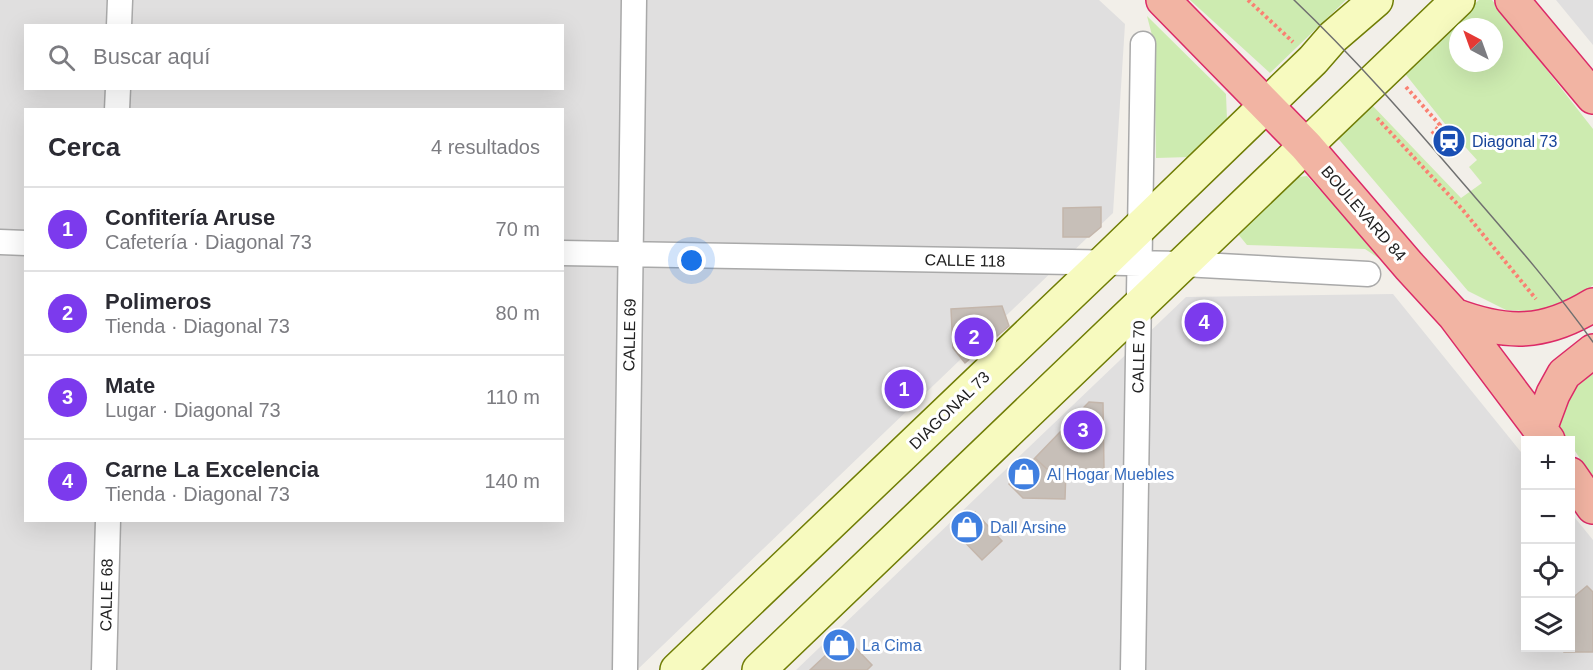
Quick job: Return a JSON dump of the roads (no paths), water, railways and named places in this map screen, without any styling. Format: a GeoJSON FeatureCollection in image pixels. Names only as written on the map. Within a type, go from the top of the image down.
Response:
{"type":"FeatureCollection","features":[{"type":"Feature","properties":{"kind":"highway","name":"BOULEVARD 84"},"geometry":{"type":"LineString","coordinates":[[1163,0],[1306,146],[1454,315],[1544,435]]}},
{"type":"Feature","properties":{"kind":"highway"},"geometry":{"type":"LineString","coordinates":[[1512,0],[1593,97]]}},
{"type":"Feature","properties":{"kind":"highway"},"geometry":{"type":"LineString","coordinates":[[1454,315],[1479,324],[1505,329],[1531,329],[1557,324],[1593,305]]}},
{"type":"Feature","properties":{"kind":"highway"},"geometry":{"type":"LineString","coordinates":[[1544,435],[1553,394],[1564,374],[1593,351]]}},
{"type":"Feature","properties":{"kind":"highway"},"geometry":{"type":"LineString","coordinates":[[1575,481],[1593,507]]}},
{"type":"Feature","properties":{"kind":"main road","name":"DIAGONAL 73"},"geometry":{"type":"LineString","coordinates":[[677,670],[1140,228],[1313,60],[1333,37],[1376,0]]}},
{"type":"Feature","properties":{"kind":"main road"},"geometry":{"type":"LineString","coordinates":[[759,670],[1458,0]]}},
{"type":"Feature","properties":{"kind":"street"},"geometry":{"type":"LineString","coordinates":[[119,24],[120,0]]}},
{"type":"Feature","properties":{"kind":"street","name":"CALLE 69"},"geometry":{"type":"LineString","coordinates":[[625,670],[634,0]]}},
{"type":"Feature","properties":{"kind":"street","name":"CALLE 70"},"geometry":{"type":"LineString","coordinates":[[1133,670],[1143,44]]}},
{"type":"Feature","properties":{"kind":"street"},"geometry":{"type":"LineString","coordinates":[[117,108],[118,90]]}},
{"type":"Feature","properties":{"kind":"street"},"geometry":{"type":"LineString","coordinates":[[0,242],[24,243]]}},
{"type":"Feature","properties":{"kind":"street","name":"CALLE 118"},"geometry":{"type":"LineString","coordinates":[[564,253],[1183,264],[1368,274]]}},
{"type":"Feature","properties":{"kind":"street","name":"CALLE 68"},"geometry":{"type":"LineString","coordinates":[[104,670],[108,522]]}},
{"type":"Feature","properties":{"kind":"tram line"},"geometry":{"type":"LineString","coordinates":[[1294,0],[1359,66],[1421,135],[1529,260],[1593,342]]}},
{"type":"Feature","properties":{"kind":"place","name":"Diagonal 73"},"geometry":{"type":"Point","coordinates":[1449,141]}},
{"type":"Feature","properties":{"kind":"place","name":"Carne La Excelencia"},"geometry":{"type":"Point","coordinates":[1204,322]}},
{"type":"Feature","properties":{"kind":"place","name":"Polimeros"},"geometry":{"type":"Point","coordinates":[974,337]}},
{"type":"Feature","properties":{"kind":"place","name":"Confitería Aruse"},"geometry":{"type":"Point","coordinates":[904,389]}},
{"type":"Feature","properties":{"kind":"place","name":"Mate"},"geometry":{"type":"Point","coordinates":[1083,430]}},
{"type":"Feature","properties":{"kind":"place","name":"Al Hogar Muebles"},"geometry":{"type":"Point","coordinates":[1024,474]}},
{"type":"Feature","properties":{"kind":"place","name":"Dall Arsine"},"geometry":{"type":"Point","coordinates":[967,527]}},
{"type":"Feature","properties":{"kind":"place","name":"La Cima"},"geometry":{"type":"Point","coordinates":[839,645]}}]}
